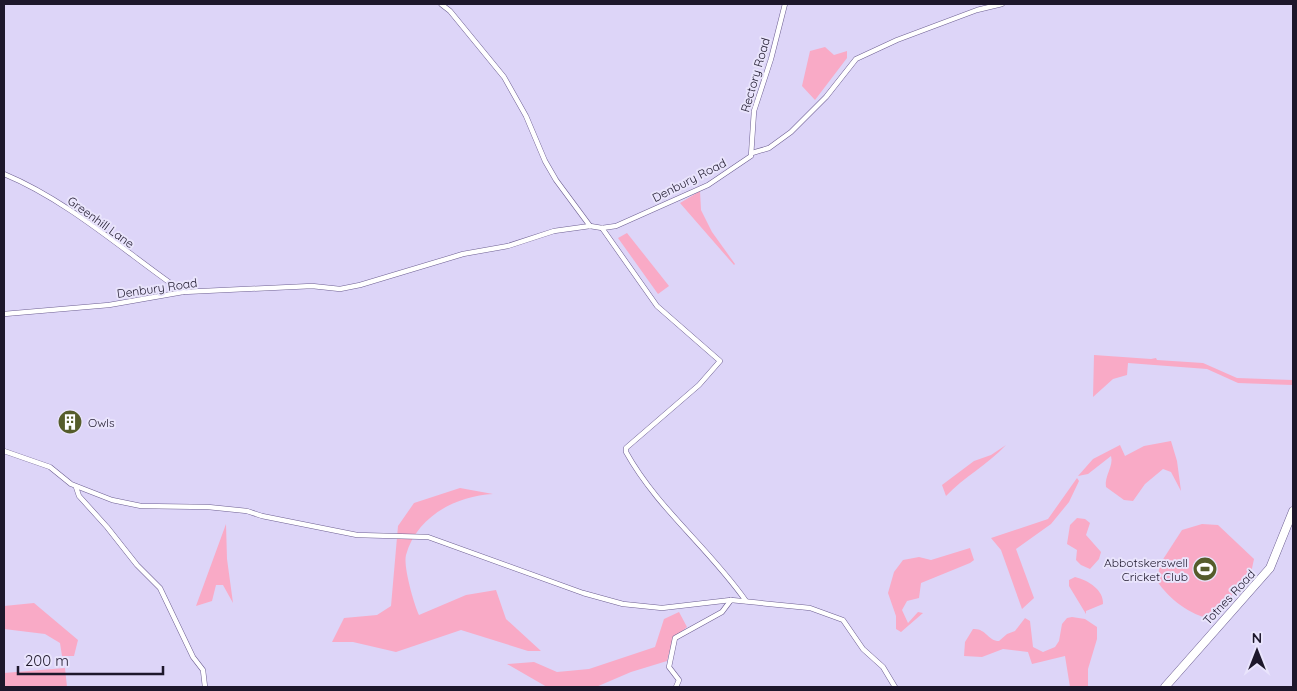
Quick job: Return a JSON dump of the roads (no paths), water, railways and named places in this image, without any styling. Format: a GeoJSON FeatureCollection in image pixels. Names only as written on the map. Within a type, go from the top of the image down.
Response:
{"type":"FeatureCollection","features":[{"type":"Feature","properties":{"kind":"main road","name":"Totnes Road"},"geometry":{"type":"LineString","coordinates":[[1165,687],[1270,568],[1293,511]]}},
{"type":"Feature","properties":{"kind":"street"},"geometry":{"type":"LineString","coordinates":[[441,4],[450,11],[504,77],[526,116],[548,168],[590,226]]}},
{"type":"Feature","properties":{"kind":"street","name":"Rectory Road"},"geometry":{"type":"LineString","coordinates":[[752,153],[754,111],[771,59],[785,4]]}},
{"type":"Feature","properties":{"kind":"street","name":"Denbury Road"},"geometry":{"type":"LineString","coordinates":[[4,314],[109,305],[184,292],[312,286],[340,289],[360,285],[463,254],[508,246],[554,232],[590,226],[602,228],[616,226],[708,185],[748,160],[752,153],[770,148],[791,132],[826,97],[856,59],[897,40],[977,10],[1002,4]]}},
{"type":"Feature","properties":{"kind":"street","name":"Greenhill Lane"},"geometry":{"type":"LineString","coordinates":[[4,174],[29,184],[55,200],[184,292]]}},
{"type":"Feature","properties":{"kind":"street"},"geometry":{"type":"LineString","coordinates":[[602,228],[657,306],[720,361],[698,385],[626,448],[626,452],[640,477],[721,569],[746,601]]}},
{"type":"Feature","properties":{"kind":"street"},"geometry":{"type":"LineString","coordinates":[[4,451],[21,455],[56,469],[76,487],[112,500],[141,506],[229,509],[357,535],[428,537],[590,595],[623,604],[662,608],[731,600],[785,607],[810,608],[843,620],[863,649],[882,667],[895,687]]}},
{"type":"Feature","properties":{"kind":"street"},"geometry":{"type":"LineString","coordinates":[[76,487],[79,496],[137,565],[160,588],[193,657],[203,670],[205,687]]}},
{"type":"Feature","properties":{"kind":"street"},"geometry":{"type":"LineString","coordinates":[[676,687],[679,680],[669,667],[675,638],[722,612],[731,600]]}},
{"type":"Feature","properties":{"kind":"place","name":"Owls"},"geometry":{"type":"Point","coordinates":[70,422]}},
{"type":"Feature","properties":{"kind":"place","name":"Abbotskerswell Cricket Club"},"geometry":{"type":"Point","coordinates":[1205,569]}}]}
